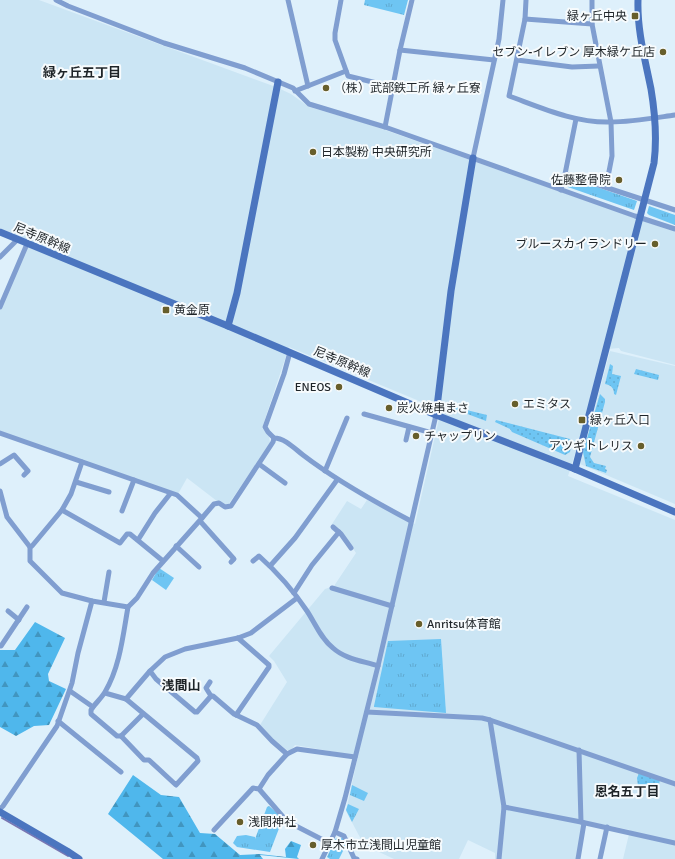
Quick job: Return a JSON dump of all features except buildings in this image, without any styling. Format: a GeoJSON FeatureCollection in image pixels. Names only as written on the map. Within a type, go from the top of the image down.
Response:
{"type":"FeatureCollection","features":[{"type":"Feature","properties":{"kind":"street"},"geometry":{"type":"LineString","coordinates":[[56,0],[164,43],[245,68],[292,88],[309,104],[385,127],[561,190],[675,228]]}},
{"type":"Feature","properties":{"kind":"street"},"geometry":{"type":"LineString","coordinates":[[288,0],[308,86]]}},
{"type":"Feature","properties":{"kind":"street"},"geometry":{"type":"LineString","coordinates":[[341,0],[335,40],[348,76],[393,87]]}},
{"type":"Feature","properties":{"kind":"street"},"geometry":{"type":"LineString","coordinates":[[385,127],[400,50],[412,0]]}},
{"type":"Feature","properties":{"kind":"street"},"geometry":{"type":"LineString","coordinates":[[322,859],[335,832],[367,712],[436,415],[451,291],[473,158],[499,39],[503,0]]}},
{"type":"Feature","properties":{"kind":"street"},"geometry":{"type":"LineString","coordinates":[[526,0],[525,19],[509,96],[548,111],[576,119],[611,122],[675,115]]}},
{"type":"Feature","properties":{"kind":"street"},"geometry":{"type":"LineString","coordinates":[[592,0],[592,24],[611,122],[612,156],[606,188]]}},
{"type":"Feature","properties":{"kind":"street"},"geometry":{"type":"LineString","coordinates":[[575,469],[654,157],[654,118],[651,91],[637,16],[638,0]]}},
{"type":"Feature","properties":{"kind":"street"},"geometry":{"type":"LineString","coordinates":[[525,19],[592,24]]}},
{"type":"Feature","properties":{"kind":"street"},"geometry":{"type":"LineString","coordinates":[[400,50],[494,60]]}},
{"type":"Feature","properties":{"kind":"street"},"geometry":{"type":"LineString","coordinates":[[517,60],[572,67],[599,66]]}},
{"type":"Feature","properties":{"kind":"street"},"geometry":{"type":"LineString","coordinates":[[295,91],[346,71]]}},
{"type":"Feature","properties":{"kind":"street"},"geometry":{"type":"LineString","coordinates":[[228,326],[237,293],[278,82]]}},
{"type":"Feature","properties":{"kind":"street"},"geometry":{"type":"LineString","coordinates":[[561,190],[576,119]]}},
{"type":"Feature","properties":{"kind":"street"},"geometry":{"type":"LineString","coordinates":[[565,174],[675,210]]}},
{"type":"Feature","properties":{"kind":"street","name":"尼寺原幹線"},"geometry":{"type":"LineString","coordinates":[[0,232],[290,352],[436,415],[575,469],[675,512]]}},
{"type":"Feature","properties":{"kind":"street"},"geometry":{"type":"LineString","coordinates":[[0,257],[18,240]]}},
{"type":"Feature","properties":{"kind":"street"},"geometry":{"type":"LineString","coordinates":[[0,307],[27,244]]}},
{"type":"Feature","properties":{"kind":"street"},"geometry":{"type":"LineString","coordinates":[[290,352],[284,374],[265,426],[268,432],[274,438],[278,438],[290,445],[337,480],[411,521]]}},
{"type":"Feature","properties":{"kind":"street"},"geometry":{"type":"LineString","coordinates":[[364,414],[432,433]]}},
{"type":"Feature","properties":{"kind":"street"},"geometry":{"type":"LineString","coordinates":[[325,471],[336,454],[347,425],[347,418]]}},
{"type":"Feature","properties":{"kind":"street"},"geometry":{"type":"LineString","coordinates":[[406,440],[409,427]]}},
{"type":"Feature","properties":{"kind":"street"},"geometry":{"type":"LineString","coordinates":[[0,433],[170,494],[177,495],[201,519],[234,559],[231,562]]}},
{"type":"Feature","properties":{"kind":"street"},"geometry":{"type":"LineString","coordinates":[[105,693],[126,699],[142,714],[197,758],[198,762],[176,785],[149,760],[144,760],[122,736],[117,736],[90,714],[91,710],[105,693],[115,671],[128,607],[137,598],[153,573],[163,561],[214,504],[219,503],[225,507],[231,506],[273,442],[274,438]]}},
{"type":"Feature","properties":{"kind":"street"},"geometry":{"type":"LineString","coordinates":[[0,464],[12,453],[28,471]]}},
{"type":"Feature","properties":{"kind":"street"},"geometry":{"type":"LineString","coordinates":[[30,547],[62,510],[76,482],[82,462]]}},
{"type":"Feature","properties":{"kind":"street"},"geometry":{"type":"LineString","coordinates":[[259,464],[285,483]]}},
{"type":"Feature","properties":{"kind":"street"},"geometry":{"type":"LineString","coordinates":[[122,511],[134,480]]}},
{"type":"Feature","properties":{"kind":"street"},"geometry":{"type":"LineString","coordinates":[[270,566],[295,538],[337,480]]}},
{"type":"Feature","properties":{"kind":"street"},"geometry":{"type":"LineString","coordinates":[[76,482],[109,492]]}},
{"type":"Feature","properties":{"kind":"street"},"geometry":{"type":"LineString","coordinates":[[0,491],[7,517],[30,547],[30,562],[62,592],[92,601],[128,607]]}},
{"type":"Feature","properties":{"kind":"street"},"geometry":{"type":"LineString","coordinates":[[138,540],[155,513],[170,494]]}},
{"type":"Feature","properties":{"kind":"street"},"geometry":{"type":"LineString","coordinates":[[62,510],[120,544],[127,534],[130,534],[163,561]]}},
{"type":"Feature","properties":{"kind":"street"},"geometry":{"type":"LineString","coordinates":[[333,527],[351,548]]}},
{"type":"Feature","properties":{"kind":"street"},"geometry":{"type":"LineString","coordinates":[[126,699],[150,671],[165,657],[185,649],[238,638],[251,633],[295,596],[338,532]]}},
{"type":"Feature","properties":{"kind":"street"},"geometry":{"type":"LineString","coordinates":[[176,546],[200,567]]}},
{"type":"Feature","properties":{"kind":"street"},"geometry":{"type":"LineString","coordinates":[[253,561],[259,556],[270,566],[306,610],[324,640],[332,648],[345,656],[378,666]]}},
{"type":"Feature","properties":{"kind":"street"},"geometry":{"type":"LineString","coordinates":[[104,602],[109,572]]}},
{"type":"Feature","properties":{"kind":"street"},"geometry":{"type":"LineString","coordinates":[[332,588],[392,606]]}},
{"type":"Feature","properties":{"kind":"street"},"geometry":{"type":"LineString","coordinates":[[0,809],[58,721],[70,691],[78,653],[92,601]]}},
{"type":"Feature","properties":{"kind":"street"},"geometry":{"type":"LineString","coordinates":[[0,646],[27,607]]}},
{"type":"Feature","properties":{"kind":"street"},"geometry":{"type":"LineString","coordinates":[[8,611],[19,620]]}},
{"type":"Feature","properties":{"kind":"street"},"geometry":{"type":"LineString","coordinates":[[236,715],[269,667],[269,665],[238,638]]}},
{"type":"Feature","properties":{"kind":"street"},"geometry":{"type":"LineString","coordinates":[[150,671],[156,679],[195,712],[197,712],[211,696]]}},
{"type":"Feature","properties":{"kind":"street"},"geometry":{"type":"LineString","coordinates":[[210,682],[206,688],[211,696],[213,696],[236,715],[257,726],[287,754]]}},
{"type":"Feature","properties":{"kind":"street"},"geometry":{"type":"LineString","coordinates":[[70,691],[93,707]]}},
{"type":"Feature","properties":{"kind":"street"},"geometry":{"type":"LineString","coordinates":[[367,712],[482,718],[675,784]]}},
{"type":"Feature","properties":{"kind":"street"},"geometry":{"type":"LineString","coordinates":[[122,736],[142,714]]}},
{"type":"Feature","properties":{"kind":"street"},"geometry":{"type":"LineString","coordinates":[[490,720],[504,807],[499,859]]}},
{"type":"Feature","properties":{"kind":"street"},"geometry":{"type":"LineString","coordinates":[[58,721],[121,772]]}},
{"type":"Feature","properties":{"kind":"street"},"geometry":{"type":"LineString","coordinates":[[259,789],[268,774],[287,754],[297,749],[355,757]]}},
{"type":"Feature","properties":{"kind":"street"},"geometry":{"type":"LineString","coordinates":[[578,859],[582,822],[579,750]]}},
{"type":"Feature","properties":{"kind":"street"},"geometry":{"type":"LineString","coordinates":[[214,830],[253,788],[259,789],[284,818],[294,825],[329,843]]}},
{"type":"Feature","properties":{"kind":"street"},"geometry":{"type":"LineString","coordinates":[[504,807],[675,842]]}},
{"type":"Feature","properties":{"kind":"street"},"geometry":{"type":"LineString","coordinates":[[0,812],[79,859]]}},
{"type":"Feature","properties":{"kind":"street"},"geometry":{"type":"LineString","coordinates":[[600,859],[607,827]]}},
{"type":"Feature","properties":{"kind":"street"},"geometry":{"type":"LineString","coordinates":[[335,832],[344,836],[354,858],[357,859]]}},
{"type":"Feature","properties":{"kind":"shaded area"},"geometry":{"type":"Polygon","coordinates":[[[0,0],[39,0],[276,87],[291,94],[309,107],[365,123],[675,232],[675,365],[621,351],[619,348],[608,349],[568,476],[675,520],[675,859],[623,859],[630,830],[585,821],[582,825],[576,859],[495,859],[495,853],[468,840],[459,859],[394,859],[364,845],[346,811],[358,756],[295,745],[291,750],[287,750],[273,739],[260,725],[287,682],[274,661],[269,656],[325,589],[334,586],[356,553],[342,532],[332,524],[347,501],[361,509],[367,500],[415,524],[441,410],[289,347],[262,428],[269,436],[270,443],[226,508],[187,478],[178,494],[0,432],[0,309],[29,241],[0,228],[0,0]]]}},
{"type":"Feature","properties":{"kind":"shaded area","name":"アツギトレリス"},"geometry":{"type":"Polygon","coordinates":[[[610,351],[675,366],[675,504],[580,464],[610,351]]]}},
{"type":"Feature","properties":{"kind":"green space"},"geometry":{"type":"Polygon","coordinates":[[[365,0],[408,0],[404,15],[364,5],[365,0]]]}},
{"type":"Feature","properties":{"kind":"green space"},"geometry":{"type":"Polygon","coordinates":[[[568,177],[637,201],[634,210],[565,186],[566,178],[568,177]]]}},
{"type":"Feature","properties":{"kind":"green space"},"geometry":{"type":"Polygon","coordinates":[[[649,206],[675,215],[675,225],[649,215],[647,213],[649,206]]]}},
{"type":"Feature","properties":{"kind":"green space"},"geometry":{"type":"Polygon","coordinates":[[[610,364],[613,366],[612,374],[621,376],[616,395],[614,394],[612,387],[605,384],[610,364]]]}},
{"type":"Feature","properties":{"kind":"green space"},"geometry":{"type":"Polygon","coordinates":[[[636,369],[659,375],[658,380],[634,374],[636,369]]]}},
{"type":"Feature","properties":{"kind":"green space"},"geometry":{"type":"Polygon","coordinates":[[[600,394],[605,399],[605,402],[590,457],[594,463],[606,466],[606,473],[586,466],[583,452],[600,394]]]}},
{"type":"Feature","properties":{"kind":"green space"},"geometry":{"type":"Polygon","coordinates":[[[449,407],[487,415],[486,421],[449,407]]]}},
{"type":"Feature","properties":{"kind":"green space"},"geometry":{"type":"Polygon","coordinates":[[[496,420],[570,439],[572,441],[570,452],[565,455],[512,432],[510,429],[495,422],[496,420]]]}},
{"type":"Feature","properties":{"kind":"green space"},"geometry":{"type":"Polygon","coordinates":[[[159,568],[174,578],[166,590],[152,580],[159,568]]]}},
{"type":"Feature","properties":{"kind":"green space"},"geometry":{"type":"Polygon","coordinates":[[[35,622],[65,638],[48,674],[49,681],[66,689],[49,725],[34,726],[16,736],[0,727],[0,650],[15,650],[35,622]]]}},
{"type":"Feature","properties":{"kind":"green space"},"geometry":{"type":"Polygon","coordinates":[[[441,639],[446,713],[374,707],[388,641],[441,639]]]}},
{"type":"Feature","properties":{"kind":"green space"},"geometry":{"type":"Polygon","coordinates":[[[639,773],[660,780],[658,789],[638,786],[637,778],[639,773]]]}},
{"type":"Feature","properties":{"kind":"green space"},"geometry":{"type":"Polygon","coordinates":[[[133,775],[161,795],[179,797],[200,833],[215,834],[240,855],[259,854],[286,857],[285,849],[291,841],[301,845],[297,857],[299,859],[260,855],[263,859],[163,859],[108,814],[133,775]]]}},
{"type":"Feature","properties":{"kind":"green space"},"geometry":{"type":"Polygon","coordinates":[[[352,785],[368,793],[364,801],[350,795],[352,785]]]}},
{"type":"Feature","properties":{"kind":"green space"},"geometry":{"type":"Polygon","coordinates":[[[348,804],[359,809],[352,822],[346,810],[348,804]]]}},
{"type":"Feature","properties":{"kind":"green space"},"geometry":{"type":"Polygon","coordinates":[[[269,806],[283,818],[270,852],[237,847],[233,843],[237,836],[246,835],[255,837],[255,839],[267,807],[269,806]]]}},
{"type":"Feature","properties":{"kind":"green space"},"geometry":{"type":"Polygon","coordinates":[[[336,838],[343,838],[346,845],[339,859],[330,859],[327,857],[336,838]]]}},
{"type":"Feature","properties":{"kind":"waterway"},"geometry":{"type":"LineString","coordinates":[[2,818],[68,856]]}},
{"type":"Feature","properties":{"kind":"place","name":"緑ヶ丘中央"},"geometry":{"type":"Point","coordinates":[635,16]}},
{"type":"Feature","properties":{"kind":"place","name":"セブン-イレブン 厚木緑ケ丘店"},"geometry":{"type":"Point","coordinates":[663,52]}},
{"type":"Feature","properties":{"kind":"place","name":"（株）武部鉄工所 緑ヶ丘寮"},"geometry":{"type":"Point","coordinates":[326,88]}},
{"type":"Feature","properties":{"kind":"place","name":"日本製粉 中央研究所"},"geometry":{"type":"Point","coordinates":[313,152]}},
{"type":"Feature","properties":{"kind":"place","name":"佐藤整骨院"},"geometry":{"type":"Point","coordinates":[619,180]}},
{"type":"Feature","properties":{"kind":"place","name":"ブルースカイランドリー"},"geometry":{"type":"Point","coordinates":[655,244]}},
{"type":"Feature","properties":{"kind":"place","name":"黄金原"},"geometry":{"type":"Point","coordinates":[166,310]}},
{"type":"Feature","properties":{"kind":"place","name":"ENEOS"},"geometry":{"type":"Point","coordinates":[339,387]}},
{"type":"Feature","properties":{"kind":"place","name":"エミタス"},"geometry":{"type":"Point","coordinates":[515,404]}},
{"type":"Feature","properties":{"kind":"place","name":"炭火焼串まさ"},"geometry":{"type":"Point","coordinates":[389,408]}},
{"type":"Feature","properties":{"kind":"place","name":"緑ヶ丘入口"},"geometry":{"type":"Point","coordinates":[582,420]}},
{"type":"Feature","properties":{"kind":"place","name":"チャップリン"},"geometry":{"type":"Point","coordinates":[416,436]}},
{"type":"Feature","properties":{"kind":"place","name":"アツギトレリス"},"geometry":{"type":"Point","coordinates":[641,446]}},
{"type":"Feature","properties":{"kind":"place","name":"Anritsu体育館"},"geometry":{"type":"Point","coordinates":[419,624]}},
{"type":"Feature","properties":{"kind":"place","name":"浅間神社"},"geometry":{"type":"Point","coordinates":[240,822]}},
{"type":"Feature","properties":{"kind":"place","name":"厚木市立浅間山児童館"},"geometry":{"type":"Point","coordinates":[313,845]}},
{"type":"Feature","properties":{"kind":"district","name":"緑ヶ丘五丁目"},"geometry":{"type":"Point","coordinates":[82,72]}},
{"type":"Feature","properties":{"kind":"district","name":"浅間山"},"geometry":{"type":"Point","coordinates":[181,685]}},
{"type":"Feature","properties":{"kind":"district","name":"恩名五丁目"},"geometry":{"type":"Point","coordinates":[627,791]}}]}
